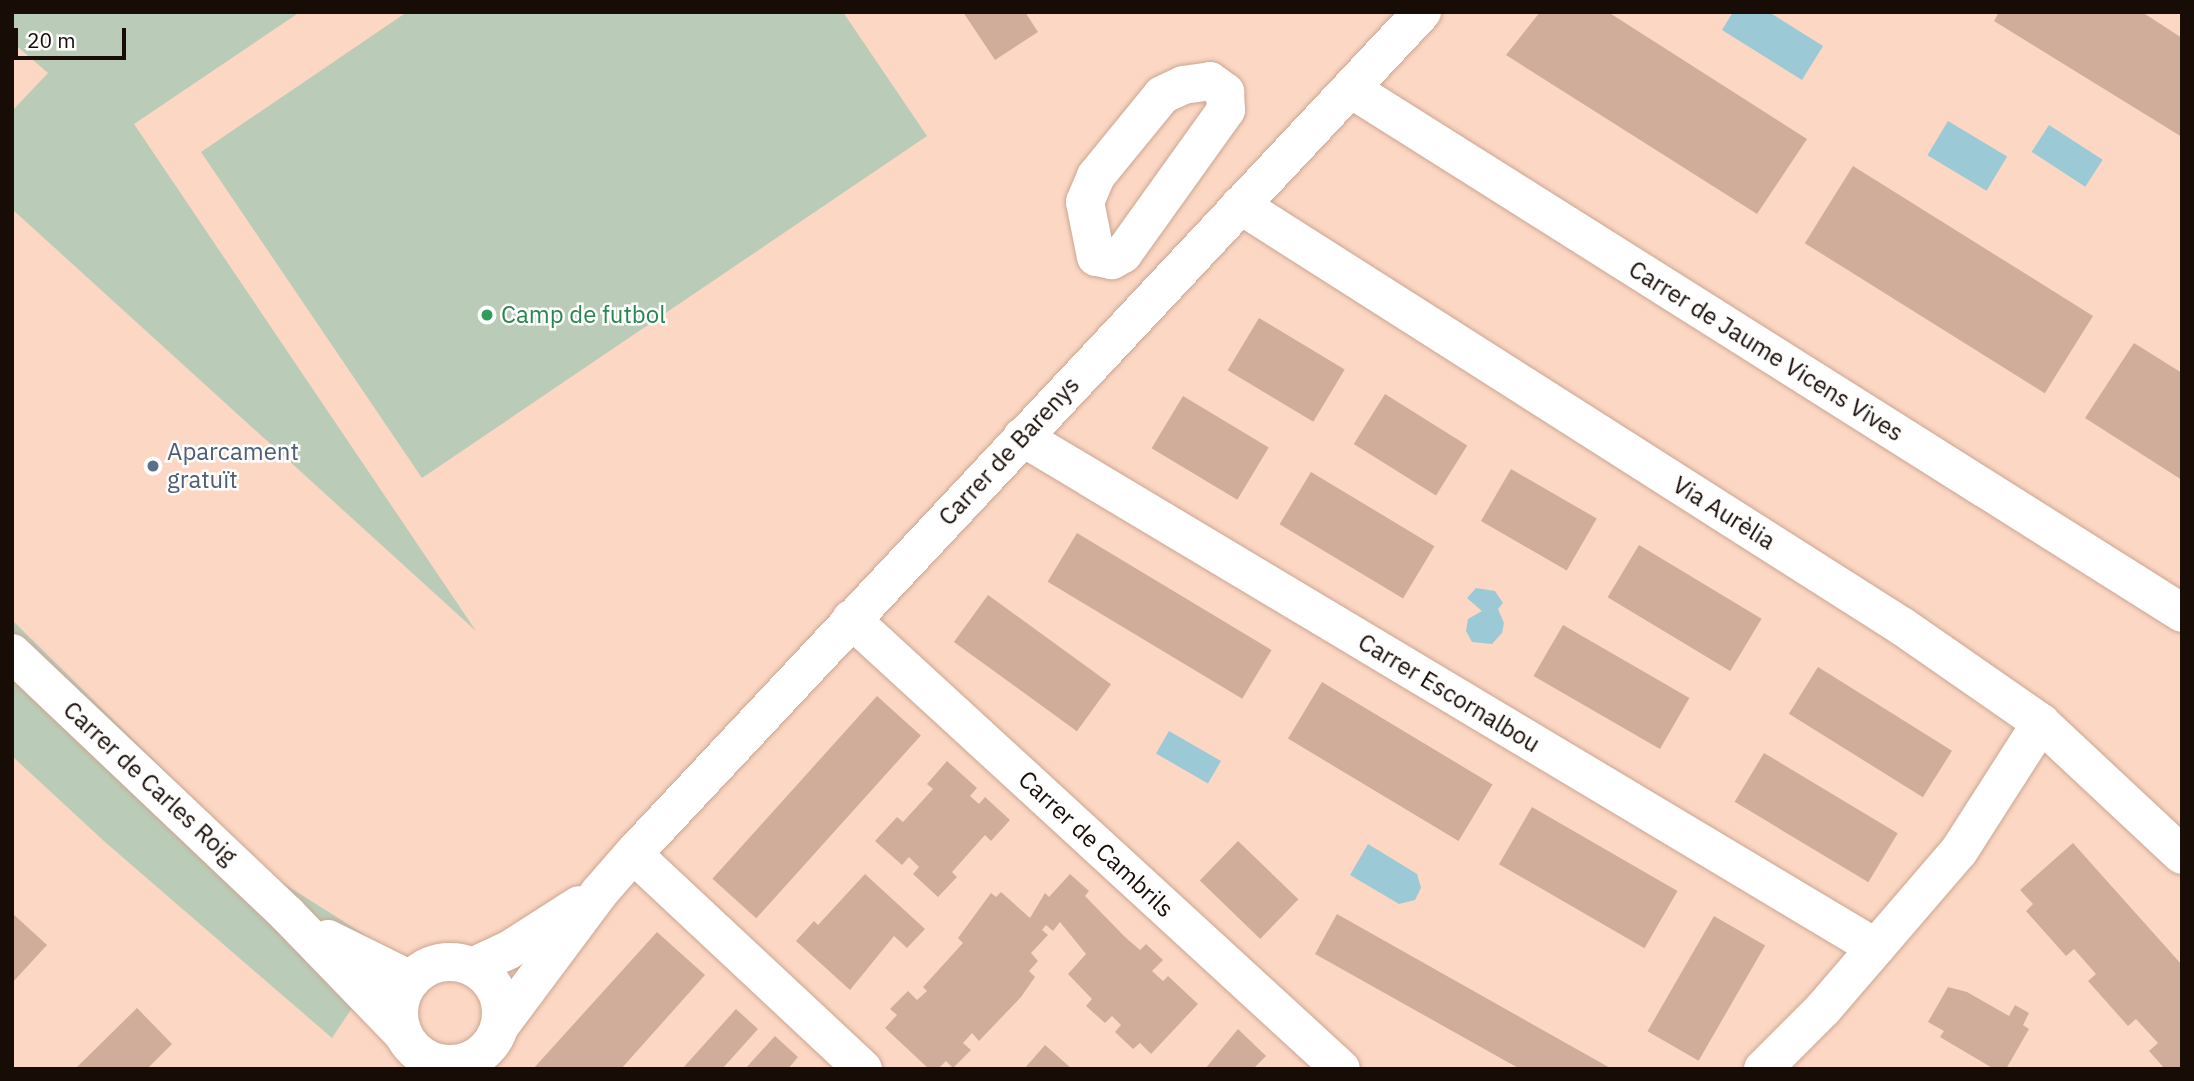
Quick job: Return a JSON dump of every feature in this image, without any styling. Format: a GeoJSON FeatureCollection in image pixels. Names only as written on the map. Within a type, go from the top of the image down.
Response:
{"type":"FeatureCollection","features":[{"type":"Feature","properties":{"kind":"street","name":"Carrer de Barenys"},"geometry":{"type":"LineString","coordinates":[[599,892],[851,619],[1422,12]]}},
{"type":"Feature","properties":{"kind":"street","name":"Carrer de Jaume Vicens Vives"},"geometry":{"type":"LineString","coordinates":[[1351,89],[2182,612]]}},
{"type":"Feature","properties":{"kind":"street","name":"Via Aurèlia"},"geometry":{"type":"LineString","coordinates":[[1240,205],[1891,619],[2041,723],[2178,843]]}},
{"type":"Feature","properties":{"kind":"street"},"geometry":{"type":"LineString","coordinates":[[1112,260],[1142,310]]}},
{"type":"Feature","properties":{"kind":"street","name":"Carrer Escornalbou"},"geometry":{"type":"LineString","coordinates":[[1022,438],[1876,948]]}},
{"type":"Feature","properties":{"kind":"street","name":"Carrer de Cambrils"},"geometry":{"type":"LineString","coordinates":[[851,619],[1340,1069]]}},
{"type":"Feature","properties":{"kind":"street","name":"Carrer de Carles Roig"},"geometry":{"type":"LineString","coordinates":[[12,653],[287,914],[403,1034]]}},
{"type":"Feature","properties":{"kind":"street"},"geometry":{"type":"LineString","coordinates":[[1763,1069],[1876,948],[1959,851],[2041,723]]}},
{"type":"Feature","properties":{"kind":"street"},"geometry":{"type":"LineString","coordinates":[[633,854],[863,1069]]}},
{"type":"Feature","properties":{"kind":"street"},"geometry":{"type":"LineString","coordinates":[[599,892],[500,1026],[491,1045],[476,1058],[436,1066],[411,1046],[403,1034],[401,997],[411,980],[439,963],[472,967],[509,950],[599,892]]}},
{"type":"Feature","properties":{"kind":"street","name":"Carrer de Carles Roig"},"geometry":{"type":"LineString","coordinates":[[287,914],[354,955],[411,980]]}},
{"type":"Feature","properties":{"kind":"street"},"geometry":{"type":"LineString","coordinates":[[472,967],[496,992],[502,1009],[500,1026]]}},
{"type":"Feature","properties":{"kind":"green space"},"geometry":{"type":"Polygon","coordinates":[[[12,12],[300,12],[134,124],[476,631],[12,209],[12,111],[48,73],[12,42],[12,12]]]}},
{"type":"Feature","properties":{"kind":"green space","name":"Camp de futbol"},"geometry":{"type":"Polygon","coordinates":[[[407,12],[843,12],[927,136],[422,478],[201,152],[407,12]]]}},
{"type":"Feature","properties":{"kind":"green space"},"geometry":{"type":"Polygon","coordinates":[[[12,620],[272,876],[390,951],[332,1038],[105,842],[12,756],[12,620]]]}},
{"type":"Feature","properties":{"kind":"water"},"geometry":{"type":"Polygon","coordinates":[[[1733,12],[1769,12],[1823,46],[1802,80],[1722,30],[1733,12]]]}},
{"type":"Feature","properties":{"kind":"water"},"geometry":{"type":"Polygon","coordinates":[[[1948,121],[2007,157],[1987,191],[1927,155],[1948,121]]]}},
{"type":"Feature","properties":{"kind":"water"},"geometry":{"type":"Polygon","coordinates":[[[2049,125],[2103,160],[2085,187],[2032,152],[2049,125]]]}},
{"type":"Feature","properties":{"kind":"water"},"geometry":{"type":"Polygon","coordinates":[[[1476,588],[1495,591],[1503,603],[1498,609],[1504,623],[1502,633],[1492,644],[1472,642],[1466,631],[1468,619],[1482,611],[1467,598],[1476,588]]]}},
{"type":"Feature","properties":{"kind":"water"},"geometry":{"type":"Polygon","coordinates":[[[1169,731],[1221,761],[1208,784],[1156,754],[1169,731]]]}},
{"type":"Feature","properties":{"kind":"water"},"geometry":{"type":"Polygon","coordinates":[[[1368,844],[1417,874],[1421,888],[1415,900],[1399,904],[1350,875],[1368,844]]]}},
{"type":"Feature","properties":{"kind":"building"},"geometry":{"type":"Polygon","coordinates":[[[963,12],[1025,12],[1038,32],[995,60],[963,12]]]}},
{"type":"Feature","properties":{"kind":"building"},"geometry":{"type":"Polygon","coordinates":[[[1540,12],[1608,12],[1807,139],[1757,214],[1506,55],[1540,12]]]}},
{"type":"Feature","properties":{"kind":"building"},"geometry":{"type":"Polygon","coordinates":[[[1999,12],[2142,12],[2182,38],[2182,137],[1994,21],[1999,12]]]}},
{"type":"Feature","properties":{"kind":"building"},"geometry":{"type":"Polygon","coordinates":[[[1853,166],[2093,316],[2045,393],[1805,243],[1853,166]]]}},
{"type":"Feature","properties":{"kind":"building"},"geometry":{"type":"Polygon","coordinates":[[[1259,318],[1345,370],[1313,422],[1228,370],[1259,318]]]}},
{"type":"Feature","properties":{"kind":"building"},"geometry":{"type":"Polygon","coordinates":[[[2134,343],[2182,373],[2182,480],[2085,418],[2134,343]]]}},
{"type":"Feature","properties":{"kind":"building"},"geometry":{"type":"Polygon","coordinates":[[[1385,394],[1467,445],[1436,495],[1354,444],[1385,394]]]}},
{"type":"Feature","properties":{"kind":"building"},"geometry":{"type":"Polygon","coordinates":[[[1183,396],[1269,448],[1237,500],[1152,448],[1183,396]]]}},
{"type":"Feature","properties":{"kind":"building"},"geometry":{"type":"Polygon","coordinates":[[[1511,469],[1597,518],[1567,570],[1481,521],[1511,469]]]}},
{"type":"Feature","properties":{"kind":"building"},"geometry":{"type":"Polygon","coordinates":[[[1311,472],[1434,546],[1403,598],[1280,524],[1311,472]]]}},
{"type":"Feature","properties":{"kind":"building"},"geometry":{"type":"Polygon","coordinates":[[[1077,533],[1272,650],[1242,699],[1048,582],[1077,533]]]}},
{"type":"Feature","properties":{"kind":"building"},"geometry":{"type":"Polygon","coordinates":[[[1639,545],[1762,619],[1730,671],[1608,597],[1639,545]]]}},
{"type":"Feature","properties":{"kind":"building"},"geometry":{"type":"Polygon","coordinates":[[[988,595],[1111,684],[1077,731],[954,642],[988,595]]]}},
{"type":"Feature","properties":{"kind":"building"},"geometry":{"type":"Polygon","coordinates":[[[1563,625],[1689,698],[1660,749],[1534,676],[1563,625]]]}},
{"type":"Feature","properties":{"kind":"building"},"geometry":{"type":"Polygon","coordinates":[[[1818,667],[1952,751],[1923,797],[1789,714],[1818,667]]]}},
{"type":"Feature","properties":{"kind":"building"},"geometry":{"type":"Polygon","coordinates":[[[1322,682],[1493,784],[1459,841],[1288,739],[1322,682]]]}},
{"type":"Feature","properties":{"kind":"building"},"geometry":{"type":"Polygon","coordinates":[[[877,696],[921,735],[756,918],[712,879],[877,696]]]}},
{"type":"Feature","properties":{"kind":"building"},"geometry":{"type":"Polygon","coordinates":[[[1764,753],[1898,833],[1868,882],[1735,802],[1764,753]]]}},
{"type":"Feature","properties":{"kind":"building"},"geometry":{"type":"Polygon","coordinates":[[[947,761],[977,788],[970,796],[979,804],[985,797],[1010,820],[991,841],[985,835],[952,872],[957,877],[938,897],[913,874],[919,867],[909,857],[902,865],[875,841],[897,817],[903,822],[933,789],[927,784],[947,761]]]}},
{"type":"Feature","properties":{"kind":"building"},"geometry":{"type":"Polygon","coordinates":[[[1532,807],[1677,891],[1644,948],[1499,864],[1532,807]]]}},
{"type":"Feature","properties":{"kind":"building"},"geometry":{"type":"Polygon","coordinates":[[[1238,841],[1298,899],[1260,939],[1200,881],[1238,841]]]}},
{"type":"Feature","properties":{"kind":"building"},"geometry":{"type":"Polygon","coordinates":[[[2073,843],[2182,965],[2182,1069],[2165,1069],[2149,1051],[2158,1043],[2136,1019],[2128,1026],[2088,981],[2096,974],[2074,949],[2066,956],[2026,911],[2033,904],[2020,890],[2073,843]]]}},
{"type":"Feature","properties":{"kind":"building"},"geometry":{"type":"Polygon","coordinates":[[[865,874],[925,929],[907,948],[894,936],[850,990],[796,941],[814,921],[818,925],[865,874]]]}},
{"type":"Feature","properties":{"kind":"building"},"geometry":{"type":"Polygon","coordinates":[[[1070,874],[1089,891],[1085,896],[1125,937],[1140,950],[1146,944],[1163,960],[1152,971],[1163,981],[1168,976],[1198,1004],[1151,1054],[1140,1043],[1133,1049],[1115,1032],[1121,1025],[1112,1016],[1105,1023],[1086,1006],[1092,999],[1068,974],[1086,954],[1060,922],[1053,931],[1046,925],[1042,930],[1048,935],[1031,953],[1038,961],[1029,971],[1035,977],[1021,997],[979,1041],[972,1033],[963,1043],[971,1050],[953,1068],[946,1061],[938,1069],[929,1069],[885,1028],[897,1015],[890,1009],[908,991],[917,1000],[927,991],[923,987],[963,943],[958,938],[991,893],[996,897],[1001,892],[1030,918],[1045,893],[1049,897],[1070,874]]]}},
{"type":"Feature","properties":{"kind":"building"},"geometry":{"type":"Polygon","coordinates":[[[12,913],[47,945],[12,983],[12,913]]]}},
{"type":"Feature","properties":{"kind":"building"},"geometry":{"type":"Polygon","coordinates":[[[1337,914],[1612,1069],[1520,1069],[1315,954],[1337,914]]]}},
{"type":"Feature","properties":{"kind":"building"},"geometry":{"type":"Polygon","coordinates":[[[1714,916],[1765,946],[1699,1061],[1648,1031],[1714,916]]]}},
{"type":"Feature","properties":{"kind":"building"},"geometry":{"type":"Polygon","coordinates":[[[657,932],[705,975],[621,1069],[533,1069],[657,932]]]}},
{"type":"Feature","properties":{"kind":"building"},"geometry":{"type":"Polygon","coordinates":[[[1948,987],[1967,992],[2009,1016],[2015,1005],[2029,1013],[2023,1025],[2029,1029],[2006,1069],[1994,1069],[1940,1037],[1944,1031],[1928,1022],[1948,987]]]}},
{"type":"Feature","properties":{"kind":"building"},"geometry":{"type":"Polygon","coordinates":[[[137,1008],[172,1044],[147,1069],[75,1069],[137,1008]]]}},
{"type":"Feature","properties":{"kind":"building"},"geometry":{"type":"Polygon","coordinates":[[[736,1009],[758,1029],[722,1069],[682,1069],[736,1009]]]}},
{"type":"Feature","properties":{"kind":"building"},"geometry":{"type":"Polygon","coordinates":[[[1238,1029],[1266,1056],[1253,1069],[1205,1069],[1238,1029]]]}},
{"type":"Feature","properties":{"kind":"building"},"geometry":{"type":"Polygon","coordinates":[[[775,1036],[798,1057],[788,1069],[745,1069],[775,1036]]]}},
{"type":"Feature","properties":{"kind":"building"},"geometry":{"type":"Polygon","coordinates":[[[1045,1045],[1072,1069],[1024,1069],[1045,1045]]]}},
{"type":"Feature","properties":{"kind":"place","name":"Camp de futbol"},"geometry":{"type":"Point","coordinates":[487,315]}},
{"type":"Feature","properties":{"kind":"place","name":"Aparcament gratuït"},"geometry":{"type":"Point","coordinates":[153,466]}}]}
